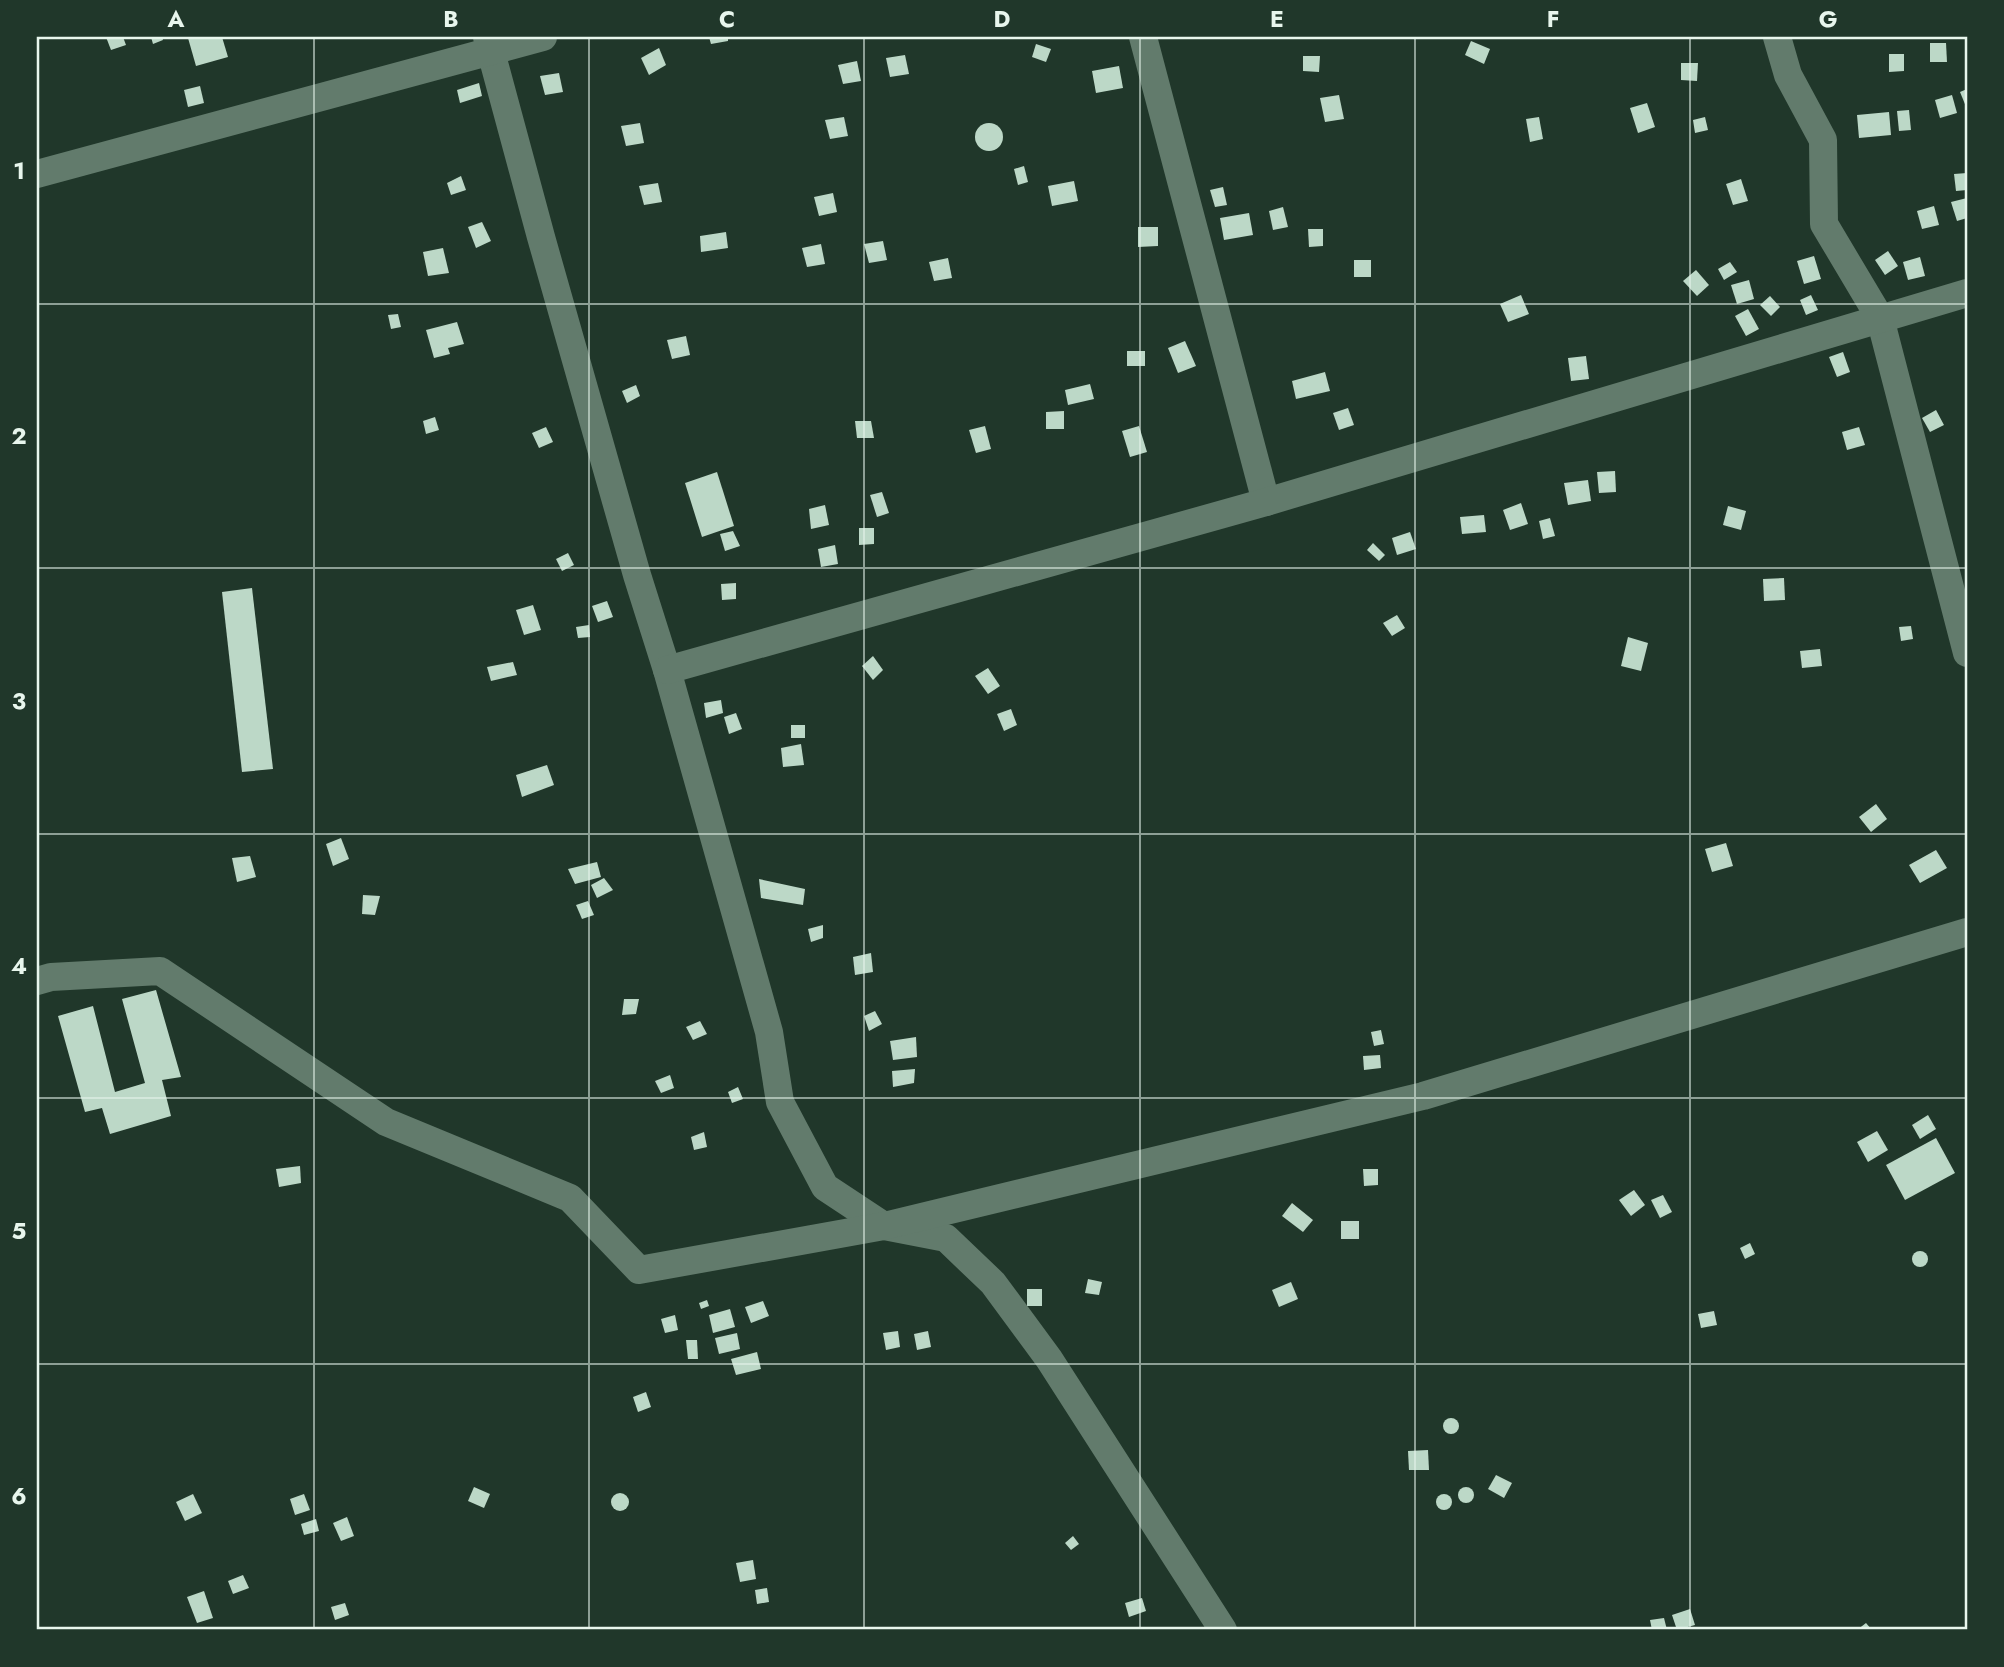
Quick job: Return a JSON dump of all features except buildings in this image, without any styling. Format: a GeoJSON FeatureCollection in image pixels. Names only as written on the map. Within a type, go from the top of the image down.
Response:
{"type":"FeatureCollection","features":[{"type":"Feature","properties":{"kind":"street"},"geometry":{"type":"LineString","coordinates":[[37,174],[489,44],[543,37]]}},
{"type":"Feature","properties":{"kind":"street"},"geometry":{"type":"LineString","coordinates":[[1143,37],[1266,502]]}},
{"type":"Feature","properties":{"kind":"street"},"geometry":{"type":"LineString","coordinates":[[1777,37],[1788,75],[1823,140],[1824,224],[1880,318],[1967,653]]}},
{"type":"Feature","properties":{"kind":"street"},"geometry":{"type":"LineString","coordinates":[[489,44],[559,302],[769,1032],[780,1102],[825,1187],[884,1226],[946,1238],[993,1283],[1049,1359],[1223,1630]]}},
{"type":"Feature","properties":{"kind":"street"},"geometry":{"type":"LineString","coordinates":[[667,670],[1266,502],[1967,293]]}},
{"type":"Feature","properties":{"kind":"street"},"geometry":{"type":"LineString","coordinates":[[37,981],[51,976],[160,971],[386,1122],[570,1198],[639,1270],[884,1226],[1423,1096],[1967,932]]}}]}
